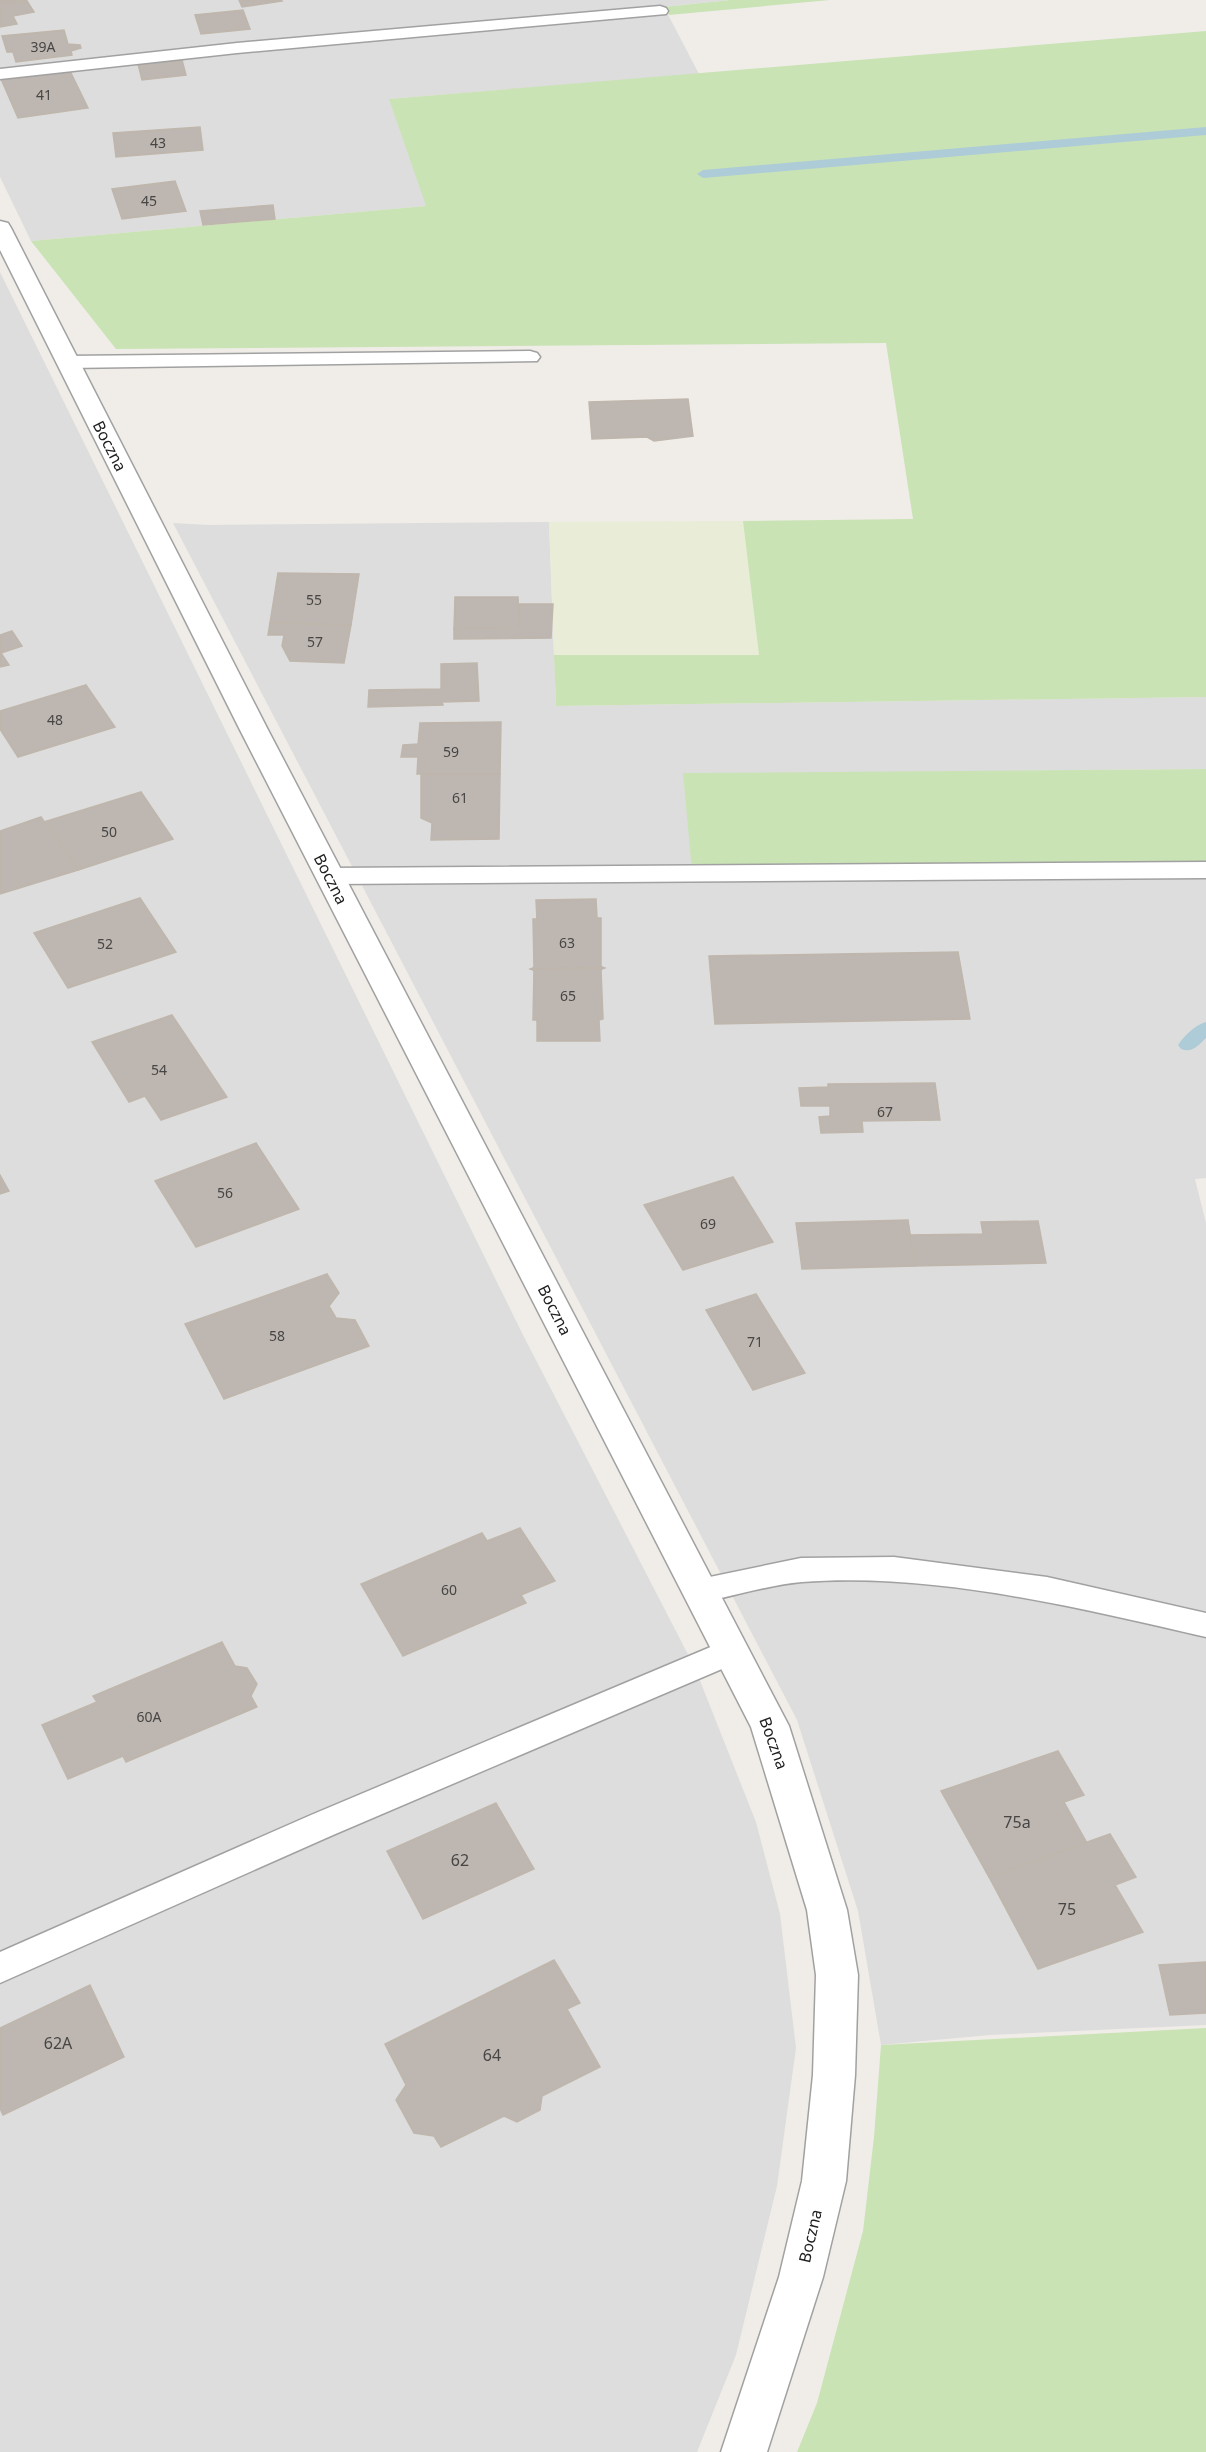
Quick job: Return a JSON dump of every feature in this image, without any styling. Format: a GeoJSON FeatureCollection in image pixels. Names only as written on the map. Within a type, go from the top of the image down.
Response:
{"type":"FeatureCollection","features":[{"type":"Feature","properties":{"kind":"street","name":"Boczna"},"geometry":{"type":"LineString","coordinates":[[0,228],[330,876],[771,1726],[827,1910],[837,1975],[834,2074],[824,2181],[801,2277],[744,2452]]}},
{"type":"Feature","properties":{"kind":"lane"},"geometry":{"type":"LineString","coordinates":[[0,74],[237,48],[660,12]]}},
{"type":"Feature","properties":{"kind":"lane"},"geometry":{"type":"LineString","coordinates":[[68,362],[530,357]]}},
{"type":"Feature","properties":{"kind":"lane"},"geometry":{"type":"LineString","coordinates":[[330,876],[1206,870]]}},
{"type":"Feature","properties":{"kind":"lane"},"geometry":{"type":"LineString","coordinates":[[700,1591],[801,1570],[894,1569],[1047,1589],[1206,1625]]}},
{"type":"Feature","properties":{"kind":"lane"},"geometry":{"type":"LineString","coordinates":[[0,1968],[322,1825],[732,1651]]}},
{"type":"Feature","properties":{"kind":"shaded area"},"geometry":{"type":"Polygon","coordinates":[[[0,0],[730,0],[664,7],[699,74],[390,99],[427,206],[31,241],[0,177],[0,0]]]}},
{"type":"Feature","properties":{"kind":"shaded area"},"geometry":{"type":"Polygon","coordinates":[[[0,272],[522,1333],[695,1668],[756,1822],[780,1914],[796,2048],[777,2186],[736,2355],[697,2452],[0,2452],[0,272]]]}},
{"type":"Feature","properties":{"kind":"shaded area"},"geometry":{"type":"Polygon","coordinates":[[[549,522],[556,706],[1206,697],[1206,769],[684,774],[1206,868],[1206,1178],[1195,1179],[1206,1223],[1206,2025],[990,2035],[881,2045],[858,1911],[797,1720],[173,523],[208,525],[549,522]]]}},
{"type":"Feature","properties":{"kind":"green space"},"geometry":{"type":"Polygon","coordinates":[[[730,0],[830,0],[669,15],[664,7],[730,0]]]}},
{"type":"Feature","properties":{"kind":"green space"},"geometry":{"type":"Polygon","coordinates":[[[1206,31],[1206,697],[556,706],[554,655],[759,655],[743,521],[913,519],[886,343],[116,349],[31,241],[426,206],[389,99],[1206,31]]]}},
{"type":"Feature","properties":{"kind":"green space"},"geometry":{"type":"Polygon","coordinates":[[[743,521],[759,655],[554,655],[549,522],[743,521]]]}},
{"type":"Feature","properties":{"kind":"green space"},"geometry":{"type":"Polygon","coordinates":[[[1206,769],[1206,868],[692,872],[683,773],[1206,769]]]}},
{"type":"Feature","properties":{"kind":"green space"},"geometry":{"type":"Polygon","coordinates":[[[1206,2028],[1206,2452],[797,2452],[817,2403],[863,2231],[874,2137],[881,2045],[1206,2028]]]}},
{"type":"Feature","properties":{"kind":"building"},"geometry":{"type":"Polygon","coordinates":[[[0,0],[26,0],[27,1],[0,5],[0,0]]]}},
{"type":"Feature","properties":{"kind":"building"},"geometry":{"type":"Polygon","coordinates":[[[239,0],[281,0],[282,1],[242,7],[239,0]]]}},
{"type":"Feature","properties":{"kind":"building"},"geometry":{"type":"Polygon","coordinates":[[[27,1],[34,12],[13,16],[17,24],[0,27],[0,5],[27,1]]]}},
{"type":"Feature","properties":{"kind":"building"},"geometry":{"type":"Polygon","coordinates":[[[243,10],[250,29],[201,34],[195,15],[243,10]]]}},
{"type":"Feature","properties":{"kind":"building"},"geometry":{"type":"Polygon","coordinates":[[[64,30],[68,44],[80,45],[81,48],[71,51],[72,55],[16,62],[13,52],[7,52],[2,36],[64,30]]]}},
{"type":"Feature","properties":{"kind":"building"},"geometry":{"type":"Polygon","coordinates":[[[182,60],[186,75],[142,80],[138,64],[182,60]]]}},
{"type":"Feature","properties":{"kind":"building"},"geometry":{"type":"Polygon","coordinates":[[[69,69],[88,108],[18,118],[1,79],[69,69]]]}},
{"type":"Feature","properties":{"kind":"building"},"geometry":{"type":"Polygon","coordinates":[[[200,127],[203,150],[116,157],[113,133],[200,127]]]}},
{"type":"Feature","properties":{"kind":"building"},"geometry":{"type":"Polygon","coordinates":[[[175,181],[186,211],[122,219],[112,189],[175,181]]]}},
{"type":"Feature","properties":{"kind":"building"},"geometry":{"type":"Polygon","coordinates":[[[273,205],[275,219],[203,225],[200,211],[273,205]]]}},
{"type":"Feature","properties":{"kind":"building"},"geometry":{"type":"Polygon","coordinates":[[[688,399],[693,436],[654,441],[647,437],[592,439],[589,402],[688,399]]]}},
{"type":"Feature","properties":{"kind":"building"},"geometry":{"type":"Polygon","coordinates":[[[278,573],[359,574],[351,625],[270,623],[278,573]]]}},
{"type":"Feature","properties":{"kind":"building"},"geometry":{"type":"Polygon","coordinates":[[[455,597],[518,597],[519,627],[454,629],[455,597]]]}},
{"type":"Feature","properties":{"kind":"building"},"geometry":{"type":"Polygon","coordinates":[[[519,604],[553,604],[551,638],[454,639],[454,629],[519,627],[519,604]]]}},
{"type":"Feature","properties":{"kind":"building"},"geometry":{"type":"Polygon","coordinates":[[[270,623],[351,625],[344,663],[290,661],[282,646],[284,635],[268,635],[270,623]]]}},
{"type":"Feature","properties":{"kind":"building"},"geometry":{"type":"Polygon","coordinates":[[[12,631],[22,646],[1,653],[9,665],[0,667],[0,635],[12,631]]]}},
{"type":"Feature","properties":{"kind":"building"},"geometry":{"type":"Polygon","coordinates":[[[477,663],[479,701],[442,702],[443,705],[368,707],[369,690],[441,689],[441,664],[477,663]]]}},
{"type":"Feature","properties":{"kind":"building"},"geometry":{"type":"Polygon","coordinates":[[[86,685],[115,727],[18,757],[0,729],[0,711],[86,685]]]}},
{"type":"Feature","properties":{"kind":"building"},"geometry":{"type":"Polygon","coordinates":[[[501,722],[500,774],[417,774],[418,757],[401,757],[403,745],[418,744],[420,723],[501,722]]]}},
{"type":"Feature","properties":{"kind":"building"},"geometry":{"type":"Polygon","coordinates":[[[421,774],[500,774],[499,839],[431,840],[432,823],[421,818],[421,774]]]}},
{"type":"Feature","properties":{"kind":"building"},"geometry":{"type":"Polygon","coordinates":[[[141,792],[173,839],[78,870],[44,822],[141,792]]]}},
{"type":"Feature","properties":{"kind":"building"},"geometry":{"type":"Polygon","coordinates":[[[41,817],[78,870],[0,894],[0,831],[41,817]]]}},
{"type":"Feature","properties":{"kind":"building"},"geometry":{"type":"Polygon","coordinates":[[[140,898],[176,952],[68,988],[34,933],[140,898]]]}},
{"type":"Feature","properties":{"kind":"building"},"geometry":{"type":"Polygon","coordinates":[[[596,899],[597,918],[601,918],[601,966],[604,968],[531,969],[534,967],[533,919],[537,919],[536,900],[596,899]]]}},
{"type":"Feature","properties":{"kind":"building"},"geometry":{"type":"Polygon","coordinates":[[[958,952],[970,1019],[715,1024],[709,956],[958,952]]]}},
{"type":"Feature","properties":{"kind":"building"},"geometry":{"type":"Polygon","coordinates":[[[604,968],[601,970],[603,1019],[599,1020],[600,1041],[537,1041],[537,1020],[533,1020],[534,971],[531,969],[604,968]]]}},
{"type":"Feature","properties":{"kind":"building"},"geometry":{"type":"Polygon","coordinates":[[[172,1015],[227,1097],[161,1120],[145,1096],[129,1102],[92,1042],[172,1015]]]}},
{"type":"Feature","properties":{"kind":"building"},"geometry":{"type":"Polygon","coordinates":[[[935,1083],[940,1120],[862,1121],[863,1132],[821,1133],[819,1117],[830,1116],[830,1106],[801,1106],[799,1088],[828,1087],[828,1084],[935,1083]]]}},
{"type":"Feature","properties":{"kind":"building"},"geometry":{"type":"Polygon","coordinates":[[[256,1143],[299,1209],[196,1247],[155,1181],[256,1143]]]}},
{"type":"Feature","properties":{"kind":"building"},"geometry":{"type":"Polygon","coordinates":[[[0,1175],[9,1191],[0,1194],[0,1175]]]}},
{"type":"Feature","properties":{"kind":"building"},"geometry":{"type":"Polygon","coordinates":[[[733,1177],[773,1242],[683,1270],[644,1205],[733,1177]]]}},
{"type":"Feature","properties":{"kind":"building"},"geometry":{"type":"Polygon","coordinates":[[[908,1220],[915,1266],[802,1269],[796,1223],[908,1220]]]}},
{"type":"Feature","properties":{"kind":"building"},"geometry":{"type":"Polygon","coordinates":[[[1038,1221],[1046,1263],[915,1266],[910,1235],[983,1234],[981,1222],[1038,1221]]]}},
{"type":"Feature","properties":{"kind":"building"},"geometry":{"type":"Polygon","coordinates":[[[327,1274],[339,1293],[329,1306],[336,1318],[355,1320],[369,1346],[224,1399],[185,1324],[327,1274]]]}},
{"type":"Feature","properties":{"kind":"building"},"geometry":{"type":"Polygon","coordinates":[[[756,1294],[805,1373],[753,1390],[706,1310],[756,1294]]]}},
{"type":"Feature","properties":{"kind":"building"},"geometry":{"type":"Polygon","coordinates":[[[520,1528],[555,1581],[521,1595],[526,1603],[403,1656],[361,1584],[482,1533],[487,1541],[520,1528]]]}},
{"type":"Feature","properties":{"kind":"building"},"geometry":{"type":"Polygon","coordinates":[[[222,1642],[235,1666],[247,1668],[257,1684],[251,1696],[257,1707],[126,1762],[123,1756],[68,1779],[42,1725],[97,1702],[93,1696],[222,1642]]]}},
{"type":"Feature","properties":{"kind":"building"},"geometry":{"type":"Polygon","coordinates":[[[1058,1751],[1084,1795],[1064,1802],[1087,1843],[989,1877],[941,1791],[1058,1751]]]}},
{"type":"Feature","properties":{"kind":"building"},"geometry":{"type":"Polygon","coordinates":[[[496,1803],[534,1869],[423,1919],[387,1851],[496,1803]]]}},
{"type":"Feature","properties":{"kind":"building"},"geometry":{"type":"Polygon","coordinates":[[[1110,1834],[1136,1877],[1115,1885],[1143,1932],[1038,1969],[989,1877],[1110,1834]]]}},
{"type":"Feature","properties":{"kind":"building"},"geometry":{"type":"Polygon","coordinates":[[[554,1960],[580,2003],[567,2009],[600,2067],[542,2096],[540,2110],[517,2122],[504,2116],[441,2147],[434,2136],[414,2133],[396,2100],[406,2085],[385,2044],[554,1960]]]}},
{"type":"Feature","properties":{"kind":"building"},"geometry":{"type":"Polygon","coordinates":[[[1206,1962],[1206,2013],[1170,2015],[1159,1965],[1206,1962]]]}},
{"type":"Feature","properties":{"kind":"building"},"geometry":{"type":"Polygon","coordinates":[[[90,1985],[124,2057],[3,2115],[0,2108],[0,2028],[90,1985]]]}},
{"type":"Feature","properties":{"kind":"waterway"},"geometry":{"type":"LineString","coordinates":[[703,174],[1206,131]]}},
{"type":"Feature","properties":{"kind":"waterway"},"geometry":{"type":"LineString","coordinates":[[1187,1045],[1206,1028]]}}]}
